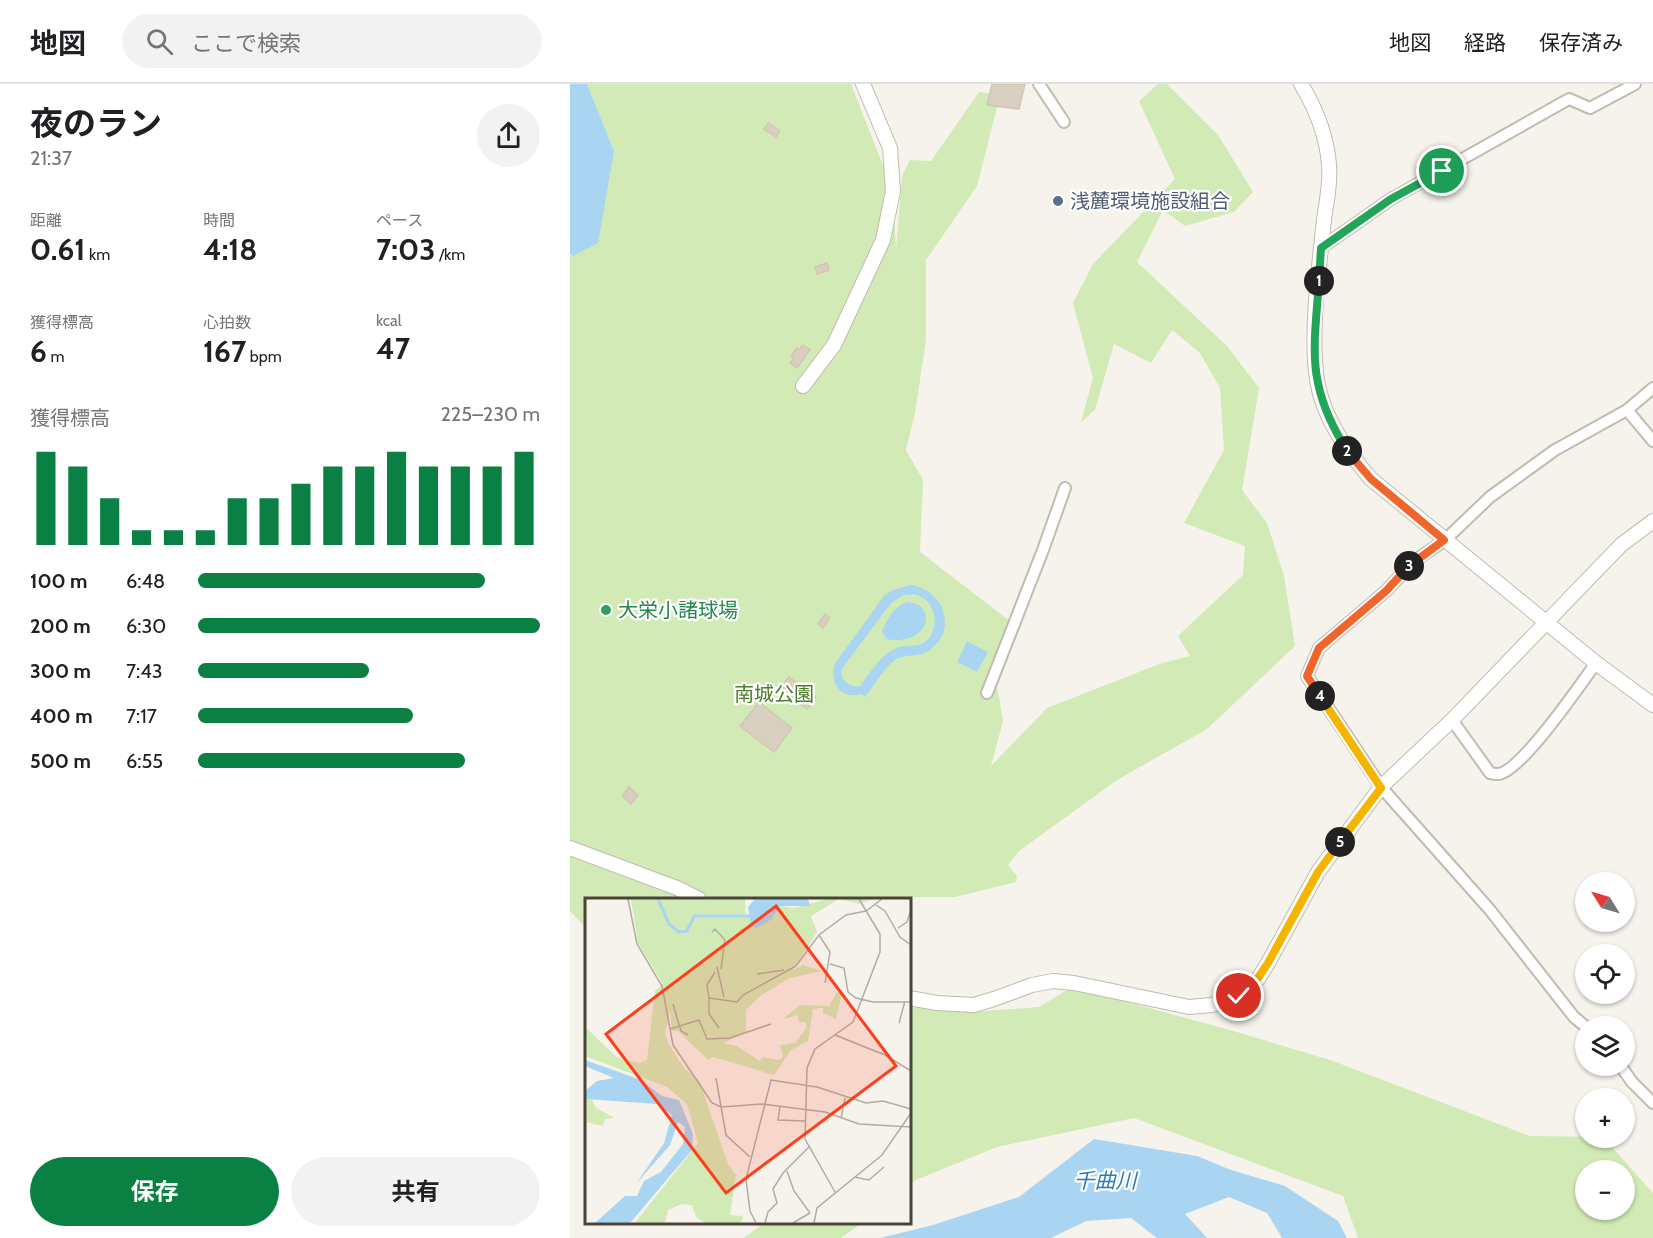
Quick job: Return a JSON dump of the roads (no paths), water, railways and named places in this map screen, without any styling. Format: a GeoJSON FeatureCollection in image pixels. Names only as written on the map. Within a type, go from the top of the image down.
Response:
{"type":"FeatureCollection","features":[{"type":"Feature","properties":{"kind":"street"},"geometry":{"type":"LineString","coordinates":[[803,387],[834,345],[883,240],[892,190],[890,148],[863,84]]}},
{"type":"Feature","properties":{"kind":"street"},"geometry":{"type":"LineString","coordinates":[[1039,84],[1064,122]]}},
{"type":"Feature","properties":{"kind":"street"},"geometry":{"type":"LineString","coordinates":[[1301,84],[1323,128],[1329,167],[1315,338],[1317,381],[1336,432],[1350,455],[1371,479],[1596,663],[1653,705]]}},
{"type":"Feature","properties":{"kind":"street"},"geometry":{"type":"LineString","coordinates":[[1321,248],[1391,199],[1569,99],[1590,108],[1635,84]]}},
{"type":"Feature","properties":{"kind":"street"},"geometry":{"type":"LineString","coordinates":[[1575,1018],[1490,910],[1381,788],[1307,676],[1319,648],[1386,591],[1413,562],[1444,540],[1490,497],[1555,450],[1627,410],[1653,388]]}},
{"type":"Feature","properties":{"kind":"street"},"geometry":{"type":"LineString","coordinates":[[1627,410],[1653,441]]}},
{"type":"Feature","properties":{"kind":"street"},"geometry":{"type":"LineString","coordinates":[[987,693],[1023,604],[1065,488]]}},
{"type":"Feature","properties":{"kind":"street"},"geometry":{"type":"LineString","coordinates":[[910,998],[937,1003],[974,1005],[1032,985],[1053,981],[1074,983],[1189,1007],[1212,1005],[1239,996],[1258,978],[1318,872],[1381,788],[1452,720],[1621,545],[1653,521]]}},
{"type":"Feature","properties":{"kind":"street"},"geometry":{"type":"LineString","coordinates":[[1452,720],[1490,773],[1500,774],[1542,737],[1596,663]]}},
{"type":"Feature","properties":{"kind":"street"},"geometry":{"type":"LineString","coordinates":[[570,848],[677,888],[697,898]]}},
{"type":"Feature","properties":{"kind":"street"},"geometry":{"type":"LineString","coordinates":[[1628,1076],[1653,1103]]}},
{"type":"Feature","properties":{"kind":"water"},"geometry":{"type":"Polygon","coordinates":[[[570,84],[587,84],[614,151],[598,243],[573,256],[570,254],[570,84]]]}},
{"type":"Feature","properties":{"kind":"water"},"geometry":{"type":"Polygon","coordinates":[[[911,585],[932,594],[939,602],[943,612],[944,632],[930,650],[895,660],[865,697],[861,694],[848,695],[838,689],[833,672],[834,665],[884,596],[893,590],[911,585]],[[903,595],[891,603],[841,670],[842,677],[849,685],[860,686],[877,663],[888,653],[903,646],[920,644],[931,636],[935,622],[929,603],[917,595],[903,595]]]}},
{"type":"Feature","properties":{"kind":"water"},"geometry":{"type":"Polygon","coordinates":[[[907,602],[917,604],[923,610],[926,617],[925,624],[912,637],[901,640],[886,639],[882,631],[889,617],[898,607],[907,602]]]}},
{"type":"Feature","properties":{"kind":"water"},"geometry":{"type":"Polygon","coordinates":[[[967,641],[988,652],[977,672],[957,662],[967,641]]]}},
{"type":"Feature","properties":{"kind":"water","name":"千曲川"},"geometry":{"type":"Polygon","coordinates":[[[1094,1139],[1197,1156],[1231,1170],[1285,1186],[1338,1221],[1347,1238],[1282,1238],[1267,1213],[1229,1197],[1185,1214],[1207,1238],[1157,1238],[1131,1218],[1086,1221],[1051,1238],[880,1238],[933,1225],[1019,1197],[1094,1139]]]}},
{"type":"Feature","properties":{"kind":"place","name":"浅麓環境施設組合"},"geometry":{"type":"Point","coordinates":[1058,201]}},
{"type":"Feature","properties":{"kind":"place","name":"大栄小諸球場"},"geometry":{"type":"Point","coordinates":[606,610]}},
{"type":"Feature","properties":{"kind":"park label","name":"南城公園"},"geometry":{"type":"Point","coordinates":[774,694]}}]}
